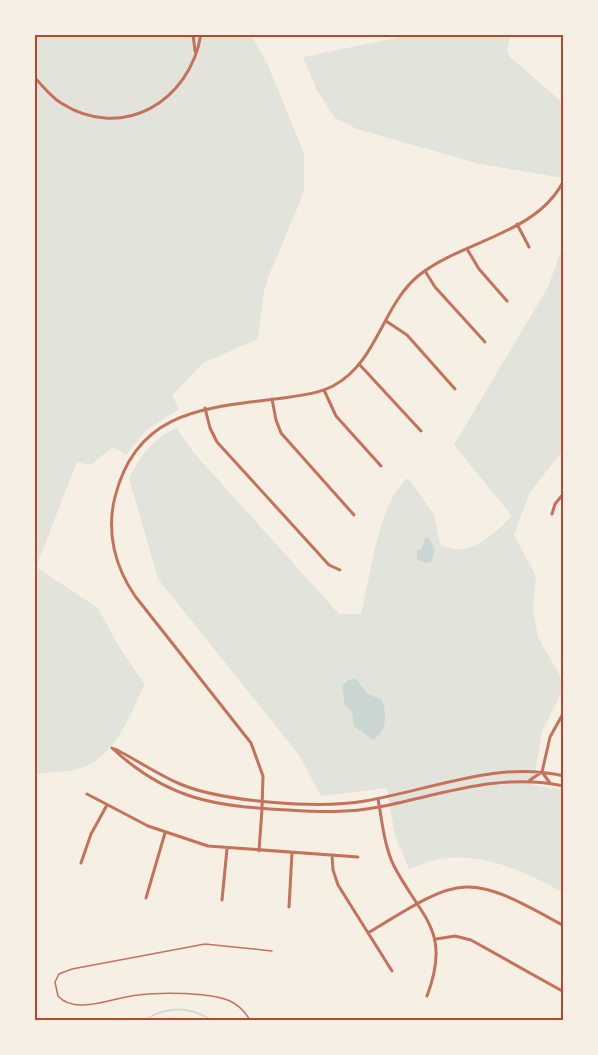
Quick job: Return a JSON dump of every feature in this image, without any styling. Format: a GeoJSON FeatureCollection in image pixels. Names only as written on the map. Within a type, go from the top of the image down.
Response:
{"type":"FeatureCollection","features":[{"type":"Feature","properties":{"kind":"street"},"geometry":{"type":"LineString","coordinates":[[194,34],[195,56]]}},
{"type":"Feature","properties":{"kind":"street"},"geometry":{"type":"LineString","coordinates":[[34,77],[51,95],[70,108],[101,117],[126,117],[149,111],[159,105],[184,78],[195,56],[201,34]]}},
{"type":"Feature","properties":{"kind":"street"},"geometry":{"type":"LineString","coordinates":[[259,851],[263,800],[261,766],[251,743],[135,596],[122,574],[113,543],[114,501],[121,479],[133,456],[162,427],[182,416],[205,408],[324,390],[341,381],[359,364],[408,286],[426,271],[517,224],[548,203],[564,180]]}},
{"type":"Feature","properties":{"kind":"street"},"geometry":{"type":"LineString","coordinates":[[517,224],[529,247]]}},
{"type":"Feature","properties":{"kind":"street"},"geometry":{"type":"LineString","coordinates":[[467,249],[478,269],[507,301]]}},
{"type":"Feature","properties":{"kind":"street"},"geometry":{"type":"LineString","coordinates":[[426,271],[435,287],[485,342]]}},
{"type":"Feature","properties":{"kind":"street"},"geometry":{"type":"LineString","coordinates":[[386,321],[407,335],[455,389]]}},
{"type":"Feature","properties":{"kind":"street"},"geometry":{"type":"LineString","coordinates":[[359,364],[421,431]]}},
{"type":"Feature","properties":{"kind":"street"},"geometry":{"type":"LineString","coordinates":[[324,390],[336,416],[381,466]]}},
{"type":"Feature","properties":{"kind":"street"},"geometry":{"type":"LineString","coordinates":[[272,399],[281,433],[354,515]]}},
{"type":"Feature","properties":{"kind":"street"},"geometry":{"type":"LineString","coordinates":[[205,408],[210,428],[217,442],[328,565],[340,570]]}},
{"type":"Feature","properties":{"kind":"street"},"geometry":{"type":"LineString","coordinates":[[552,514],[555,504],[564,493]]}},
{"type":"Feature","properties":{"kind":"street"},"geometry":{"type":"LineString","coordinates":[[530,780],[542,772],[550,737],[564,712]]}},
{"type":"Feature","properties":{"kind":"street"},"geometry":{"type":"LineString","coordinates":[[564,776],[542,772],[490,774],[378,799],[335,804],[263,800],[214,794],[186,786],[112,748],[136,771],[179,793],[223,805],[262,809],[334,812],[380,807],[492,783],[530,780],[564,786]]}},
{"type":"Feature","properties":{"kind":"street"},"geometry":{"type":"LineString","coordinates":[[542,772],[550,783]]}},
{"type":"Feature","properties":{"kind":"street"},"geometry":{"type":"LineString","coordinates":[[87,794],[165,833],[227,849],[358,857]]}},
{"type":"Feature","properties":{"kind":"street"},"geometry":{"type":"LineString","coordinates":[[378,799],[391,856],[431,924],[435,939],[436,971],[427,996]]}},
{"type":"Feature","properties":{"kind":"street"},"geometry":{"type":"LineString","coordinates":[[81,863],[91,834],[107,805]]}},
{"type":"Feature","properties":{"kind":"street"},"geometry":{"type":"LineString","coordinates":[[146,898],[165,833]]}},
{"type":"Feature","properties":{"kind":"street"},"geometry":{"type":"LineString","coordinates":[[222,900],[227,849]]}},
{"type":"Feature","properties":{"kind":"street"},"geometry":{"type":"LineString","coordinates":[[289,907],[292,853]]}},
{"type":"Feature","properties":{"kind":"street"},"geometry":{"type":"LineString","coordinates":[[332,855],[333,870],[338,885],[392,971]]}},
{"type":"Feature","properties":{"kind":"street"},"geometry":{"type":"LineString","coordinates":[[368,933],[418,903],[448,889],[467,886],[488,889],[511,897],[564,927]]}},
{"type":"Feature","properties":{"kind":"street"},"geometry":{"type":"LineString","coordinates":[[435,939],[455,936],[471,940],[564,992]]}},
{"type":"Feature","properties":{"kind":"lane"},"geometry":{"type":"LineString","coordinates":[[250,1020],[230,1001],[183,994],[136,995],[72,1005],[57,996],[55,982],[59,974],[72,969],[205,944],[272,951]]}},
{"type":"Feature","properties":{"kind":"shaded area"},"geometry":{"type":"Polygon","coordinates":[[[35,35],[251,35],[267,63],[304,153],[304,192],[264,291],[258,339],[203,363],[172,395],[179,409],[147,430],[126,455],[113,447],[90,465],[77,462],[36,567],[98,608],[118,645],[145,685],[120,734],[104,754],[81,768],[35,775],[35,35]]]}},
{"type":"Feature","properties":{"kind":"shaded area"},"geometry":{"type":"Polygon","coordinates":[[[411,35],[510,35],[507,51],[510,57],[563,103],[563,178],[480,164],[357,129],[335,118],[317,90],[303,57],[411,35]]]}},
{"type":"Feature","properties":{"kind":"shaded area"},"geometry":{"type":"Polygon","coordinates":[[[563,245],[563,450],[529,494],[514,535],[536,576],[533,610],[538,637],[563,681],[563,689],[542,731],[533,785],[563,790],[563,893],[520,871],[472,858],[436,860],[409,869],[395,836],[387,788],[321,796],[299,755],[158,579],[129,478],[148,448],[162,436],[177,428],[194,453],[339,614],[361,614],[383,521],[398,488],[408,478],[434,515],[440,544],[450,548],[460,549],[479,543],[512,516],[454,445],[548,287],[563,245]]]}},
{"type":"Feature","properties":{"kind":"shaded area"},"geometry":{"type":"Polygon","coordinates":[[[425,538],[429,538],[435,551],[431,562],[425,563],[417,559],[417,551],[422,548],[425,538]]]}},
{"type":"Feature","properties":{"kind":"shaded area"},"geometry":{"type":"Polygon","coordinates":[[[356,679],[368,694],[382,700],[384,706],[385,722],[381,732],[373,740],[354,726],[352,712],[345,706],[342,686],[348,680],[356,679]]]}},
{"type":"Feature","properties":{"kind":"waterway"},"geometry":{"type":"LineString","coordinates":[[145,1020],[170,1010],[195,1012],[211,1020]]}}]}
